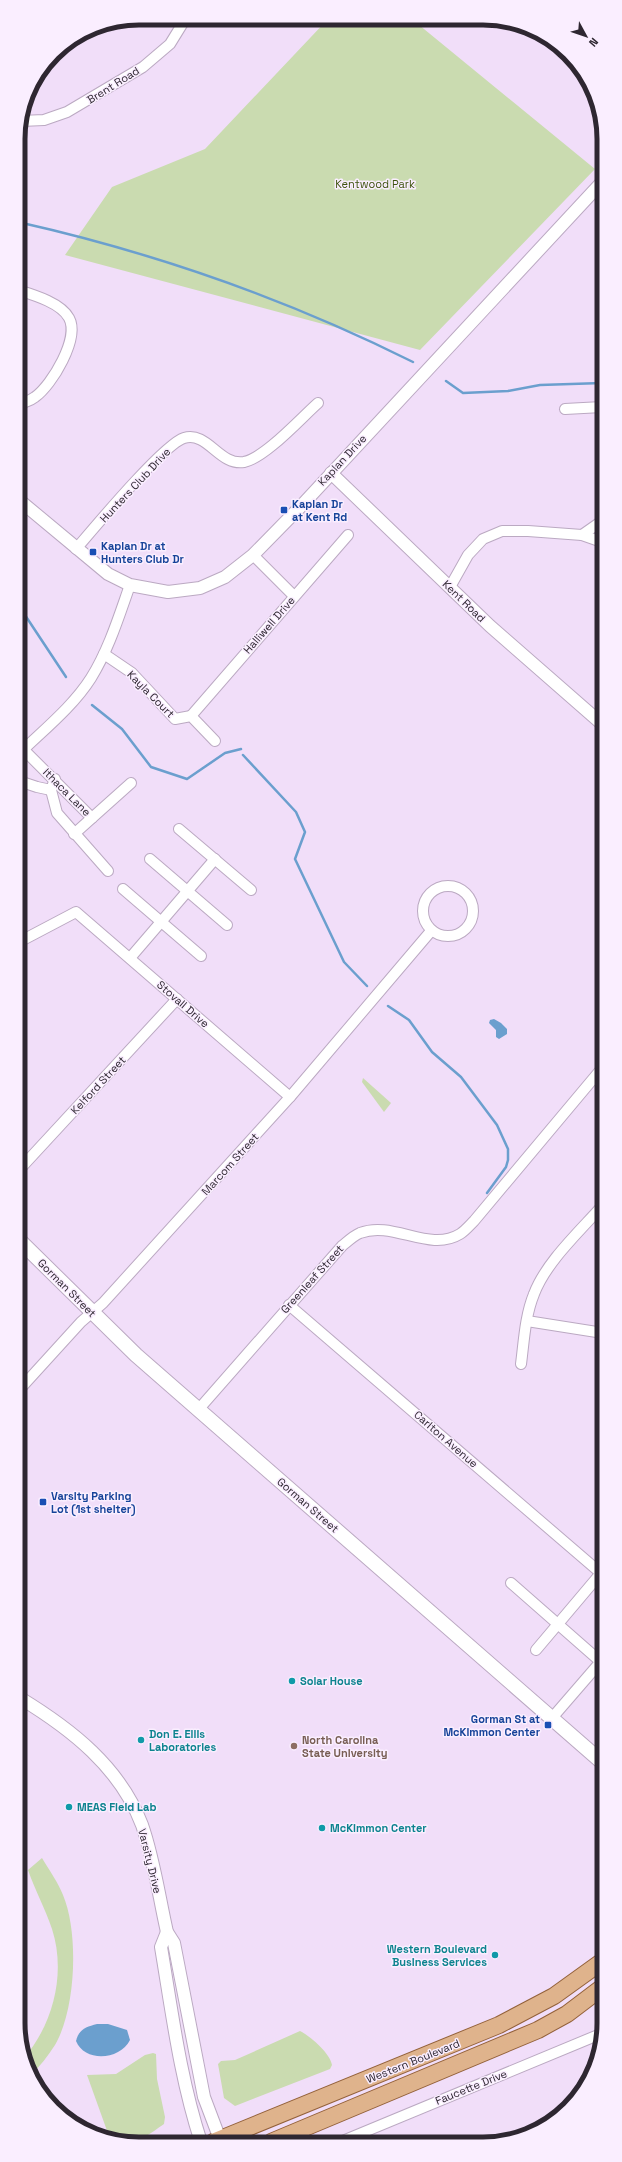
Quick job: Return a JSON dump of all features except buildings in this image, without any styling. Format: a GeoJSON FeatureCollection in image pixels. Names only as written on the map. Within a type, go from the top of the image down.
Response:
{"type":"FeatureCollection","features":[{"type":"Feature","properties":{"kind":"main road","name":"Gorman Street"},"geometry":{"type":"LineString","coordinates":[[25,1246],[92,1313],[198,1410],[597,1757]]}},
{"type":"Feature","properties":{"kind":"main road","name":"Western Boulevard"},"geometry":{"type":"LineString","coordinates":[[228,2137],[499,2025],[559,1993],[597,1965]]}},
{"type":"Feature","properties":{"kind":"main road","name":"Western Boulevard"},"geometry":{"type":"LineString","coordinates":[[283,2137],[538,2030],[567,2014],[597,1991]]}},
{"type":"Feature","properties":{"kind":"street","name":"Brent Road"},"geometry":{"type":"LineString","coordinates":[[27,121],[44,120],[67,112],[136,71],[152,61],[170,44],[182,25]]}},
{"type":"Feature","properties":{"kind":"street","name":"Kaplan Drive"},"geometry":{"type":"LineString","coordinates":[[25,505],[108,574],[130,585],[168,592],[200,588],[225,577],[253,555],[597,187]]}},
{"type":"Feature","properties":{"kind":"street"},"geometry":{"type":"LineString","coordinates":[[25,293],[62,310],[70,319],[71,330],[65,355],[49,382],[36,397],[25,402]]}},
{"type":"Feature","properties":{"kind":"street","name":"Hunters Club Drive"},"geometry":{"type":"LineString","coordinates":[[76,549],[158,458],[176,442],[184,438],[199,438],[223,457],[236,462],[244,462],[255,458],[274,443],[318,403]]}},
{"type":"Feature","properties":{"kind":"street"},"geometry":{"type":"LineString","coordinates":[[565,409],[597,407]]}},
{"type":"Feature","properties":{"kind":"street","name":"Kent Road"},"geometry":{"type":"LineString","coordinates":[[331,472],[530,662],[597,720]]}},
{"type":"Feature","properties":{"kind":"street"},"geometry":{"type":"LineString","coordinates":[[582,535],[597,524]]}},
{"type":"Feature","properties":{"kind":"street"},"geometry":{"type":"LineString","coordinates":[[450,587],[468,555],[483,539],[502,531],[528,531],[582,535],[597,540]]}},
{"type":"Feature","properties":{"kind":"street","name":"Halliwell Drive"},"geometry":{"type":"LineString","coordinates":[[191,716],[348,535]]}},
{"type":"Feature","properties":{"kind":"street"},"geometry":{"type":"LineString","coordinates":[[253,555],[294,596]]}},
{"type":"Feature","properties":{"kind":"street"},"geometry":{"type":"LineString","coordinates":[[25,743],[77,695],[90,679],[104,654],[130,585]]}},
{"type":"Feature","properties":{"kind":"street","name":"Kayla Court"},"geometry":{"type":"LineString","coordinates":[[104,654],[132,673],[175,719],[191,716],[215,741]]}},
{"type":"Feature","properties":{"kind":"street","name":"Ithaca Lane"},"geometry":{"type":"LineString","coordinates":[[25,751],[55,779],[92,818]]}},
{"type":"Feature","properties":{"kind":"street"},"geometry":{"type":"LineString","coordinates":[[55,779],[51,790],[57,813],[108,871]]}},
{"type":"Feature","properties":{"kind":"street"},"geometry":{"type":"LineString","coordinates":[[25,782],[51,790]]}},
{"type":"Feature","properties":{"kind":"street"},"geometry":{"type":"LineString","coordinates":[[74,834],[131,783]]}},
{"type":"Feature","properties":{"kind":"street"},"geometry":{"type":"LineString","coordinates":[[179,829],[250,890]]}},
{"type":"Feature","properties":{"kind":"street"},"geometry":{"type":"LineString","coordinates":[[150,859],[227,925]]}},
{"type":"Feature","properties":{"kind":"street"},"geometry":{"type":"LineString","coordinates":[[130,958],[214,859]]}},
{"type":"Feature","properties":{"kind":"street"},"geometry":{"type":"LineString","coordinates":[[450,886],[460,889],[466,894],[471,902],[473,911],[471,921],[459,934],[448,937],[439,935],[432,931],[426,924],[423,916],[423,905],[427,897],[433,891],[450,886]]}},
{"type":"Feature","properties":{"kind":"street"},"geometry":{"type":"LineString","coordinates":[[123,889],[201,956]]}},
{"type":"Feature","properties":{"kind":"street","name":"Stovall Drive"},"geometry":{"type":"LineString","coordinates":[[25,939],[76,912],[290,1098]]}},
{"type":"Feature","properties":{"kind":"street","name":"Marcom Street"},"geometry":{"type":"LineString","coordinates":[[25,1384],[290,1098],[432,931]]}},
{"type":"Feature","properties":{"kind":"street","name":"Kelford Street"},"geometry":{"type":"LineString","coordinates":[[25,1164],[177,999]]}},
{"type":"Feature","properties":{"kind":"street","name":"Greenleaf Street"},"geometry":{"type":"LineString","coordinates":[[198,1410],[342,1246],[359,1233],[380,1229],[424,1239],[444,1240],[460,1234],[474,1221],[597,1074]]}},
{"type":"Feature","properties":{"kind":"street"},"geometry":{"type":"LineString","coordinates":[[521,1364],[527,1321],[532,1301],[544,1275],[597,1212]]}},
{"type":"Feature","properties":{"kind":"street","name":"Carlton Avenue"},"geometry":{"type":"LineString","coordinates":[[289,1305],[597,1570]]}},
{"type":"Feature","properties":{"kind":"street"},"geometry":{"type":"LineString","coordinates":[[527,1321],[597,1332]]}},
{"type":"Feature","properties":{"kind":"street"},"geometry":{"type":"LineString","coordinates":[[536,1650],[597,1580]]}},
{"type":"Feature","properties":{"kind":"street"},"geometry":{"type":"LineString","coordinates":[[511,1583],[597,1656]]}},
{"type":"Feature","properties":{"kind":"street"},"geometry":{"type":"LineString","coordinates":[[552,1718],[597,1666]]}},
{"type":"Feature","properties":{"kind":"street","name":"Varsity Drive"},"geometry":{"type":"LineString","coordinates":[[25,1701],[73,1733],[92,1750],[118,1782],[135,1811],[145,1835],[167,1932],[174,1943],[204,2097],[217,2137]]}},
{"type":"Feature","properties":{"kind":"street","name":"Varsity Drive"},"geometry":{"type":"LineString","coordinates":[[167,1932],[161,1947],[175,2033],[190,2110],[199,2137]]}},
{"type":"Feature","properties":{"kind":"street","name":"Faucette Drive"},"geometry":{"type":"LineString","coordinates":[[352,2137],[596,2036]]}},
{"type":"Feature","properties":{"kind":"green space","name":"Kentwood Park"},"geometry":{"type":"Polygon","coordinates":[[[322,25],[419,25],[595,169],[420,350],[65,255],[112,187],[205,149],[322,25]]]}},
{"type":"Feature","properties":{"kind":"green space"},"geometry":{"type":"Polygon","coordinates":[[[363,1078],[391,1103],[384,1112],[362,1082],[363,1078]]]}},
{"type":"Feature","properties":{"kind":"green space"},"geometry":{"type":"Polygon","coordinates":[[[42,1858],[56,1881],[63,1895],[68,1911],[73,1950],[71,1992],[62,2030],[55,2045],[36,2070],[29,2051],[43,2029],[50,2013],[57,1979],[58,1962],[52,1929],[28,1870],[42,1858]]]}},
{"type":"Feature","properties":{"kind":"green space"},"geometry":{"type":"Polygon","coordinates":[[[300,2031],[314,2041],[328,2055],[332,2065],[330,2069],[235,2106],[224,2098],[218,2064],[221,2061],[235,2060],[300,2031]]]}},
{"type":"Feature","properties":{"kind":"green space"},"geometry":{"type":"Polygon","coordinates":[[[153,2053],[156,2054],[157,2079],[165,2117],[164,2124],[145,2137],[124,2136],[108,2132],[87,2075],[116,2074],[145,2055],[153,2053]]]}},
{"type":"Feature","properties":{"kind":"water"},"geometry":{"type":"Polygon","coordinates":[[[494,1019],[507,1029],[507,1034],[499,1039],[496,1037],[496,1030],[489,1023],[490,1020],[494,1019]]]}},
{"type":"Feature","properties":{"kind":"water"},"geometry":{"type":"Polygon","coordinates":[[[97,2024],[108,2024],[127,2030],[130,2040],[119,2052],[111,2055],[94,2056],[87,2053],[80,2048],[76,2041],[77,2037],[84,2029],[97,2024]]]}},
{"type":"Feature","properties":{"kind":"waterway"},"geometry":{"type":"LineString","coordinates":[[25,224],[120,248],[220,280],[318,318],[413,362]]}},
{"type":"Feature","properties":{"kind":"waterway"},"geometry":{"type":"LineString","coordinates":[[446,381],[463,393],[508,391],[540,385],[597,383]]}},
{"type":"Feature","properties":{"kind":"waterway"},"geometry":{"type":"LineString","coordinates":[[25,615],[66,677]]}},
{"type":"Feature","properties":{"kind":"waterway"},"geometry":{"type":"LineString","coordinates":[[92,705],[122,729],[151,767],[187,779],[225,753],[241,749]]}},
{"type":"Feature","properties":{"kind":"waterway"},"geometry":{"type":"LineString","coordinates":[[243,755],[296,812],[305,832],[295,859],[344,962],[367,986]]}},
{"type":"Feature","properties":{"kind":"waterway"},"geometry":{"type":"LineString","coordinates":[[388,1006],[409,1020],[432,1052],[461,1077],[497,1125],[508,1149],[508,1160],[506,1167],[487,1193]]}},
{"type":"Feature","properties":{"kind":"place","name":"Kaplan Dr at Kent Rd"},"geometry":{"type":"Point","coordinates":[284,510]}},
{"type":"Feature","properties":{"kind":"place","name":"Kaplan Dr at Hunters Club Dr"},"geometry":{"type":"Point","coordinates":[93,552]}},
{"type":"Feature","properties":{"kind":"place","name":"Varsity Parking Lot (1st shelter)"},"geometry":{"type":"Point","coordinates":[43,1502]}},
{"type":"Feature","properties":{"kind":"place","name":"Solar House"},"geometry":{"type":"Point","coordinates":[292,1681]}},
{"type":"Feature","properties":{"kind":"place","name":"Gorman St at McKimmon Center"},"geometry":{"type":"Point","coordinates":[548,1725]}},
{"type":"Feature","properties":{"kind":"place","name":"Don E. Ellis Laboratories"},"geometry":{"type":"Point","coordinates":[141,1740]}},
{"type":"Feature","properties":{"kind":"place","name":"North Carolina State University"},"geometry":{"type":"Point","coordinates":[294,1746]}},
{"type":"Feature","properties":{"kind":"place","name":"MEAS Field Lab"},"geometry":{"type":"Point","coordinates":[69,1807]}},
{"type":"Feature","properties":{"kind":"place","name":"McKimmon Center"},"geometry":{"type":"Point","coordinates":[322,1828]}},
{"type":"Feature","properties":{"kind":"place","name":"Western Boulevard Business Services"},"geometry":{"type":"Point","coordinates":[495,1955]}}]}
